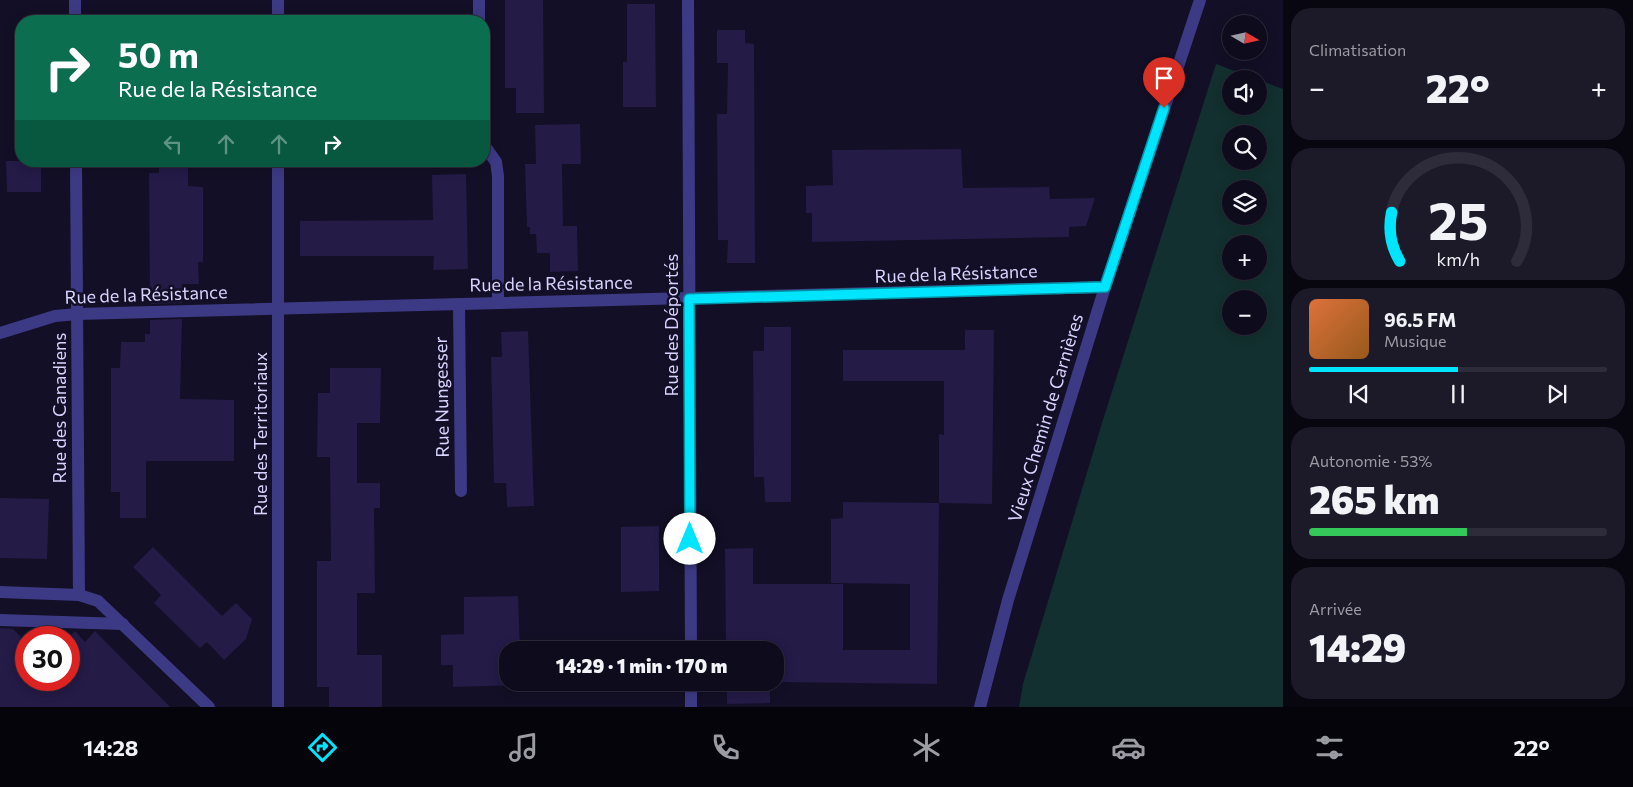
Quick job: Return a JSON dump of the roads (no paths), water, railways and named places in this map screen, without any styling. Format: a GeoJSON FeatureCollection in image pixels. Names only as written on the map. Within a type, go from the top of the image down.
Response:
{"type":"FeatureCollection","features":[{"type":"Feature","properties":{"kind":"street"},"geometry":{"type":"LineString","coordinates":[[75,0],[75,15]]}},
{"type":"Feature","properties":{"kind":"street"},"geometry":{"type":"LineString","coordinates":[[278,0],[278,15]]}},
{"type":"Feature","properties":{"kind":"street"},"geometry":{"type":"LineString","coordinates":[[479,0],[479,15]]}},
{"type":"Feature","properties":{"kind":"street","name":"Rue des Déportés"},"geometry":{"type":"LineString","coordinates":[[688,0],[690,641]]}},
{"type":"Feature","properties":{"kind":"street","name":"Vieux Chemin de Carnières"},"geometry":{"type":"LineString","coordinates":[[980,707],[999,627],[1105,287],[1200,0]]}},
{"type":"Feature","properties":{"kind":"street"},"geometry":{"type":"LineString","coordinates":[[490,154],[496,162],[498,176],[498,303]]}},
{"type":"Feature","properties":{"kind":"street","name":"Rue des Canadiens"},"geometry":{"type":"LineString","coordinates":[[76,167],[79,595]]}},
{"type":"Feature","properties":{"kind":"street","name":"Rue des Territoriaux"},"geometry":{"type":"LineString","coordinates":[[278,167],[278,707]]}},
{"type":"Feature","properties":{"kind":"street","name":"Rue de la Résistance"},"geometry":{"type":"LineString","coordinates":[[0,333],[55,316],[78,314],[1105,287]]}},
{"type":"Feature","properties":{"kind":"street","name":"Rue Nungesser"},"geometry":{"type":"LineString","coordinates":[[459,304],[461,491]]}},
{"type":"Feature","properties":{"kind":"street"},"geometry":{"type":"LineString","coordinates":[[0,592],[79,595],[98,601],[209,707]]}},
{"type":"Feature","properties":{"kind":"street"},"geometry":{"type":"LineString","coordinates":[[0,620],[124,624]]}},
{"type":"Feature","properties":{"kind":"street"},"geometry":{"type":"LineString","coordinates":[[691,691],[691,707]]}}]}
